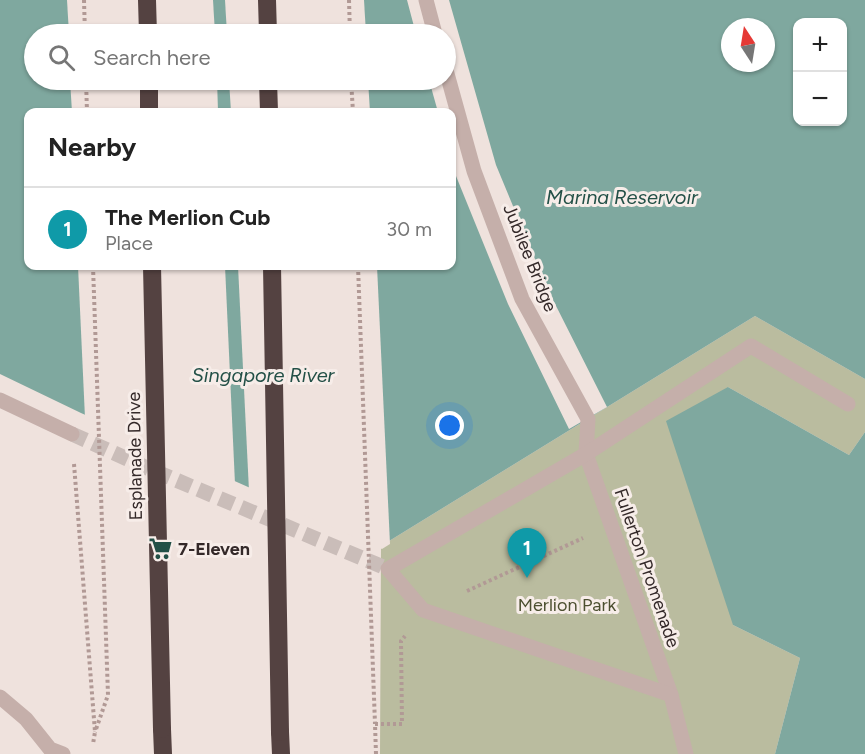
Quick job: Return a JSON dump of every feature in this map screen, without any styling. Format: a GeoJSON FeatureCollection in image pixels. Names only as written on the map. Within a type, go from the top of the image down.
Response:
{"type":"FeatureCollection","features":[{"type":"Feature","properties":{"kind":"highway"},"geometry":{"type":"LineString","coordinates":[[147,0],[148,24]]}},
{"type":"Feature","properties":{"kind":"highway"},"geometry":{"type":"LineString","coordinates":[[267,0],[268,24]]}},
{"type":"Feature","properties":{"kind":"highway"},"geometry":{"type":"LineString","coordinates":[[149,90],[149,108]]}},
{"type":"Feature","properties":{"kind":"highway"},"geometry":{"type":"LineString","coordinates":[[268,90],[269,108]]}},
{"type":"Feature","properties":{"kind":"highway","name":"Esplanade Drive"},"geometry":{"type":"LineString","coordinates":[[152,270],[163,754]]}},
{"type":"Feature","properties":{"kind":"highway"},"geometry":{"type":"LineString","coordinates":[[272,270],[281,754]]}},
{"type":"Feature","properties":{"kind":"street"},"geometry":{"type":"LineString","coordinates":[[426,0],[432,24]]}},
{"type":"Feature","properties":{"kind":"street","name":"Jubilee Bridge"},"geometry":{"type":"LineString","coordinates":[[452,90],[474,171],[522,299],[588,418],[586,454]]}},
{"type":"Feature","properties":{"kind":"street"},"geometry":{"type":"LineString","coordinates":[[671,695],[423,610],[388,569],[586,454],[751,346],[848,404]]}},
{"type":"Feature","properties":{"kind":"street"},"geometry":{"type":"LineString","coordinates":[[0,400],[72,434]]}},
{"type":"Feature","properties":{"kind":"street","name":"Fullerton Promenade"},"geometry":{"type":"LineString","coordinates":[[586,454],[671,695],[686,754]]}},
{"type":"Feature","properties":{"kind":"street"},"geometry":{"type":"LineString","coordinates":[[0,697],[26,719],[50,749],[63,754]]}},
{"type":"Feature","properties":{"kind":"path"},"geometry":{"type":"LineString","coordinates":[[84,0],[85,24]]}},
{"type":"Feature","properties":{"kind":"path"},"geometry":{"type":"LineString","coordinates":[[349,0],[350,24]]}},
{"type":"Feature","properties":{"kind":"path"},"geometry":{"type":"LineString","coordinates":[[86,90],[87,108]]}},
{"type":"Feature","properties":{"kind":"path"},"geometry":{"type":"LineString","coordinates":[[352,90],[353,108]]}},
{"type":"Feature","properties":{"kind":"path"},"geometry":{"type":"LineString","coordinates":[[72,434],[95,732],[108,695],[93,270]]}},
{"type":"Feature","properties":{"kind":"path"},"geometry":{"type":"LineString","coordinates":[[358,270],[376,754]]}},
{"type":"Feature","properties":{"kind":"path"},"geometry":{"type":"LineString","coordinates":[[423,610],[611,526]]}},
{"type":"Feature","properties":{"kind":"path"},"geometry":{"type":"LineString","coordinates":[[375,724],[402,724],[401,641]]}},
{"type":"Feature","properties":{"kind":"green space","name":"Merlion Park"},"geometry":{"type":"Polygon","coordinates":[[[755,316],[865,379],[865,432],[849,455],[728,387],[733,625],[800,658],[775,754],[380,754],[381,546],[755,316]]]}},
{"type":"Feature","properties":{"kind":"water","name":"Marina Reservoir"},"geometry":{"type":"Polygon","coordinates":[[[0,0],[865,0],[865,379],[755,316],[381,546],[81,413],[0,374],[0,0]]]}},
{"type":"Feature","properties":{"kind":"water"},"geometry":{"type":"Polygon","coordinates":[[[728,387],[849,455],[865,432],[865,754],[775,754],[800,658],[733,625],[666,421],[728,387]]]}},
{"type":"Feature","properties":{"kind":"pier"},"geometry":{"type":"Polygon","coordinates":[[[67,0],[213,0],[214,24],[68,24],[67,0]]]}},
{"type":"Feature","properties":{"kind":"pier"},"geometry":{"type":"Polygon","coordinates":[[[225,0],[364,0],[365,24],[226,24],[225,0]]]}},
{"type":"Feature","properties":{"kind":"pier"},"geometry":{"type":"Polygon","coordinates":[[[407,0],[449,0],[456,24],[413,24],[407,0]]]}},
{"type":"Feature","properties":{"kind":"pier"},"geometry":{"type":"Polygon","coordinates":[[[456,25],[496,165],[547,288],[607,407],[569,429],[508,304],[456,176],[456,108],[437,108],[432,90],[456,90],[456,25]]]}},
{"type":"Feature","properties":{"kind":"pier"},"geometry":{"type":"Polygon","coordinates":[[[71,90],[217,90],[218,108],[72,108],[71,90]]]}},
{"type":"Feature","properties":{"kind":"pier"},"geometry":{"type":"Polygon","coordinates":[[[230,90],[369,90],[370,108],[231,108],[230,90]]]}},
{"type":"Feature","properties":{"kind":"pier"},"geometry":{"type":"Polygon","coordinates":[[[78,270],[225,270],[235,484],[85,418],[78,270]]]}},
{"type":"Feature","properties":{"kind":"pier"},"geometry":{"type":"Polygon","coordinates":[[[238,270],[377,270],[390,544],[382,549],[249,491],[238,270]]]}},
{"type":"Feature","properties":{"kind":"tunnel"},"geometry":{"type":"LineString","coordinates":[[72,434],[388,569]]}},
{"type":"Feature","properties":{"kind":"place","name":"7-Eleven"},"geometry":{"type":"Point","coordinates":[160,549]}},
{"type":"Feature","properties":{"kind":"place","name":"The Merlion Cub"},"geometry":{"type":"Point","coordinates":[527,578]}},
{"type":"Feature","properties":{"kind":"water label","name":"Singapore River"},"geometry":{"type":"Point","coordinates":[263,375]}}]}
